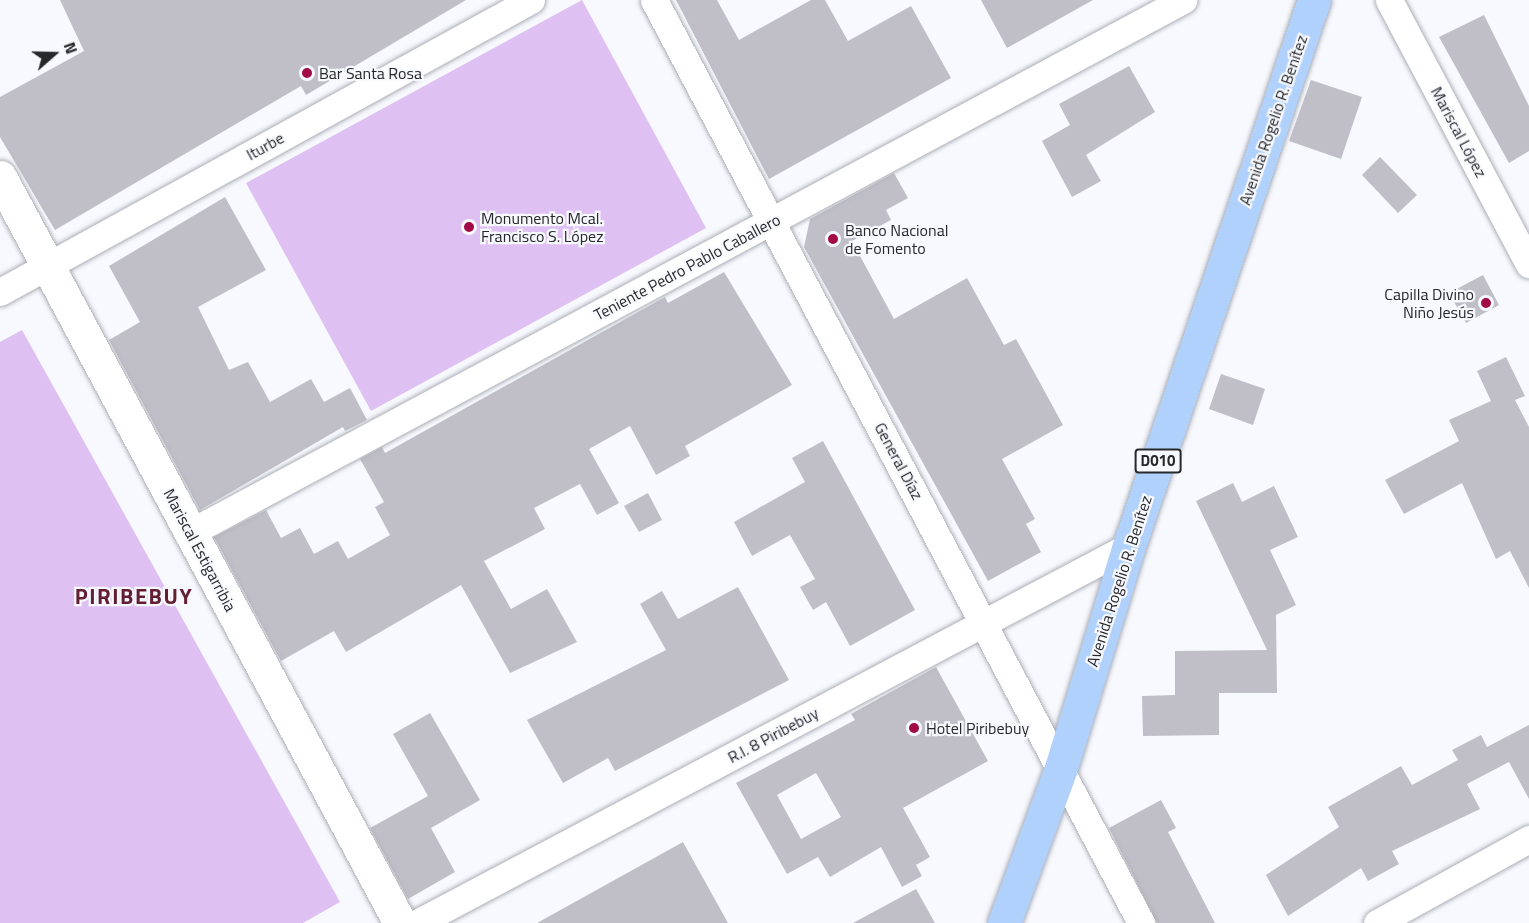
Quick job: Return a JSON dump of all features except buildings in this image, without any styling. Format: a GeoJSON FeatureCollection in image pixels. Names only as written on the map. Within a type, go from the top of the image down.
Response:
{"type":"FeatureCollection","features":[{"type":"Feature","properties":{"kind":"main road","name":"Avenida Rogelio R. Benítez"},"geometry":{"type":"LineString","coordinates":[[1004,923],[1061,768],[1129,546],[1314,0]]}},
{"type":"Feature","properties":{"kind":"street","name":"Iturbe"},"geometry":{"type":"LineString","coordinates":[[0,292],[531,0]]}},
{"type":"Feature","properties":{"kind":"street","name":"General Díaz"},"geometry":{"type":"LineString","coordinates":[[654,0],[1141,923]]}},
{"type":"Feature","properties":{"kind":"street","name":"Teniente Pedro Pablo Caballero"},"geometry":{"type":"LineString","coordinates":[[190,532],[1183,0]]}},
{"type":"Feature","properties":{"kind":"street","name":"Mariscal López"},"geometry":{"type":"LineString","coordinates":[[1389,0],[1529,264]]}},
{"type":"Feature","properties":{"kind":"street","name":"Mariscal Estigarribia"},"geometry":{"type":"LineString","coordinates":[[0,177],[400,923]]}},
{"type":"Feature","properties":{"kind":"street","name":"R.I. 8 Piribebuy"},"geometry":{"type":"LineString","coordinates":[[417,923],[1129,546]]}},
{"type":"Feature","properties":{"kind":"street"},"geometry":{"type":"LineString","coordinates":[[1377,923],[1529,839]]}},
{"type":"Feature","properties":{"kind":"shaded area"},"geometry":{"type":"Polygon","coordinates":[[[582,0],[706,228],[371,411],[246,183],[582,0]]]}},
{"type":"Feature","properties":{"kind":"shaded area"},"geometry":{"type":"Polygon","coordinates":[[[22,330],[340,902],[303,923],[0,923],[0,342],[22,330]]]}},
{"type":"Feature","properties":{"kind":"place","name":"Bar Santa Rosa"},"geometry":{"type":"Point","coordinates":[307,73]}},
{"type":"Feature","properties":{"kind":"place","name":"Monumento Mcal. Francisco S. López"},"geometry":{"type":"Point","coordinates":[469,227]}},
{"type":"Feature","properties":{"kind":"place","name":"Banco Nacional de Fomento"},"geometry":{"type":"Point","coordinates":[833,239]}},
{"type":"Feature","properties":{"kind":"place","name":"Capilla Divino Niño Jesús"},"geometry":{"type":"Point","coordinates":[1486,303]}},
{"type":"Feature","properties":{"kind":"place","name":"Hotel Piribebuy"},"geometry":{"type":"Point","coordinates":[914,728]}},
{"type":"Feature","properties":{"kind":"district","name":"PIRIBEBUY"},"geometry":{"type":"Point","coordinates":[134,597]}}]}
